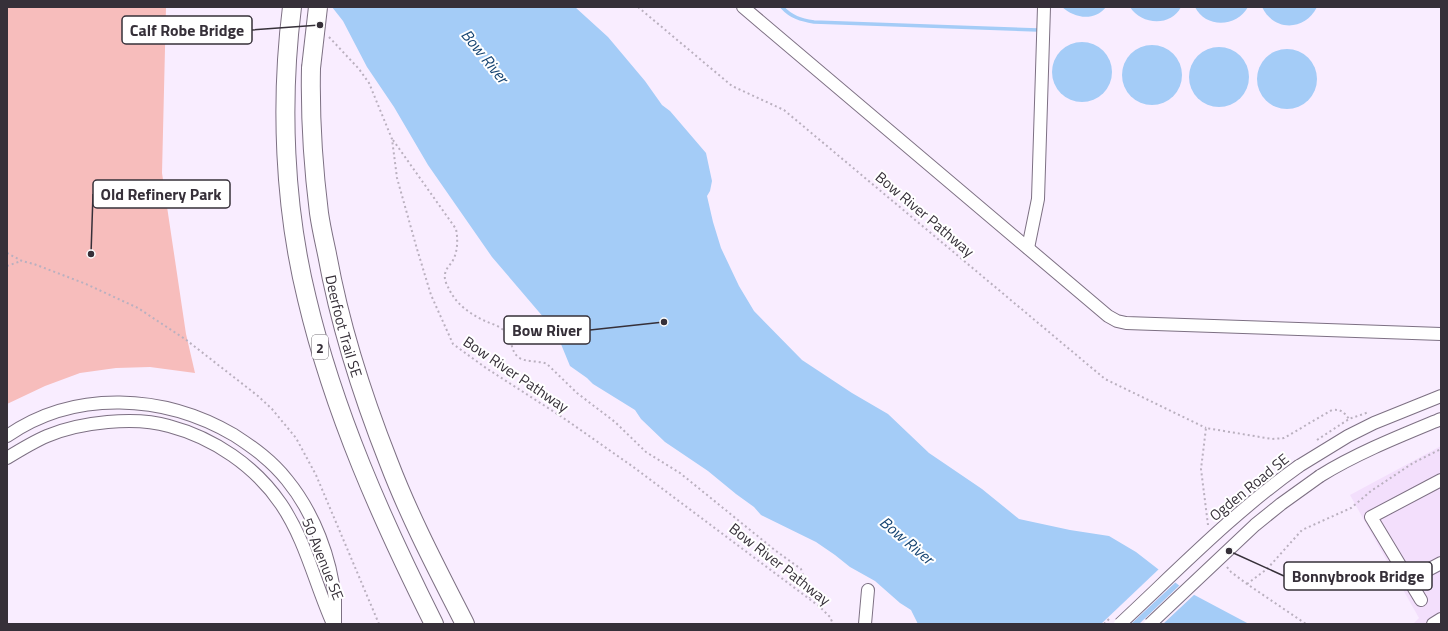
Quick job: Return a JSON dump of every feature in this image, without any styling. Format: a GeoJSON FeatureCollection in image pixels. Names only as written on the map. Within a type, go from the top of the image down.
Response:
{"type":"FeatureCollection","features":[{"type":"Feature","properties":{"kind":"highway","name":"Deerfoot Trail SE"},"geometry":{"type":"LineString","coordinates":[[292,7],[288,51],[286,120],[289,190],[297,249],[307,299],[316,336],[353,445],[370,488],[434,624]]}},
{"type":"Feature","properties":{"kind":"highway","name":"Deerfoot Trail SE"},"geometry":{"type":"LineString","coordinates":[[318,7],[311,68],[310,109],[319,214],[334,293],[362,391],[389,464],[426,547],[464,624]]}},
{"type":"Feature","properties":{"kind":"street"},"geometry":{"type":"LineString","coordinates":[[743,7],[1108,316],[1117,321],[1126,323],[1441,334]]}},
{"type":"Feature","properties":{"kind":"street"},"geometry":{"type":"LineString","coordinates":[[1028,248],[1038,199],[1044,7]]}},
{"type":"Feature","properties":{"kind":"street","name":"Ogden Road SE"},"geometry":{"type":"LineString","coordinates":[[1120,624],[1271,485],[1348,436],[1374,423],[1441,396]]}},
{"type":"Feature","properties":{"kind":"street","name":"50 Avenue SE"},"geometry":{"type":"LineString","coordinates":[[7,436],[32,422],[60,411],[91,404],[120,403],[153,405],[179,410],[225,430],[252,446],[269,461],[287,480],[316,526],[329,566],[335,600],[334,624]]}},
{"type":"Feature","properties":{"kind":"street"},"geometry":{"type":"LineString","coordinates":[[1150,624],[1255,525],[1320,476],[1341,464],[1404,434],[1441,419]]}},
{"type":"Feature","properties":{"kind":"street","name":"50 Avenue SE"},"geometry":{"type":"LineString","coordinates":[[7,458],[26,446],[47,436],[70,428],[102,423],[154,423],[169,426],[206,440],[225,450],[252,471],[268,487],[282,505],[299,535],[325,606],[334,624]]}},
{"type":"Feature","properties":{"kind":"street"},"geometry":{"type":"LineString","coordinates":[[1421,600],[1371,517],[1441,480]]}},
{"type":"Feature","properties":{"kind":"street"},"geometry":{"type":"LineString","coordinates":[[1409,580],[1441,563]]}},
{"type":"Feature","properties":{"kind":"street"},"geometry":{"type":"LineString","coordinates":[[865,624],[868,590]]}},
{"type":"Feature","properties":{"kind":"street"},"geometry":{"type":"LineString","coordinates":[[1433,624],[1441,619]]}},
{"type":"Feature","properties":{"kind":"path","name":"Bow River Pathway"},"geometry":{"type":"LineString","coordinates":[[638,7],[732,86],[784,110],[1105,379],[1206,428]]}},
{"type":"Feature","properties":{"kind":"path","name":"Bow River Pathway"},"geometry":{"type":"LineString","coordinates":[[326,34],[359,69],[368,83],[392,139],[398,178],[417,249],[431,295],[453,344],[486,368],[562,417],[632,466],[810,599],[830,617],[833,624]]}},
{"type":"Feature","properties":{"kind":"path"},"geometry":{"type":"LineString","coordinates":[[392,139],[456,229],[458,237],[456,249],[445,275],[450,292],[461,306],[506,332],[513,350],[523,360],[548,364],[577,393],[615,422],[646,452],[680,473],[800,569],[810,599]]}},
{"type":"Feature","properties":{"kind":"path"},"geometry":{"type":"LineString","coordinates":[[7,253],[22,261],[34,264],[86,284],[138,308],[185,339],[258,396],[272,409],[296,438],[316,475],[379,624]]}},
{"type":"Feature","properties":{"kind":"path"},"geometry":{"type":"LineString","coordinates":[[7,266],[22,261]]}},
{"type":"Feature","properties":{"kind":"path"},"geometry":{"type":"LineString","coordinates":[[1247,584],[1267,570],[1302,530],[1352,508],[1371,490],[1413,464],[1441,449]]}},
{"type":"Feature","properties":{"kind":"shaded area"},"geometry":{"type":"Polygon","coordinates":[[[7,7],[166,7],[162,173],[186,334],[195,373],[150,367],[116,368],[80,373],[45,386],[7,404],[7,7]]]}},
{"type":"Feature","properties":{"kind":"shaded area"},"geometry":{"type":"Polygon","coordinates":[[[1441,446],[1441,624],[1413,624],[1419,618],[1350,495],[1441,446]]]}},
{"type":"Feature","properties":{"kind":"water"},"geometry":{"type":"Polygon","coordinates":[[[332,7],[575,7],[608,37],[645,81],[662,105],[670,111],[706,153],[712,181],[710,191],[707,196],[721,248],[739,286],[754,311],[802,360],[852,393],[888,414],[929,453],[982,489],[1019,519],[1070,530],[1109,536],[1136,552],[1185,590],[1249,624],[918,624],[911,610],[900,603],[875,581],[850,567],[816,542],[761,515],[754,507],[708,471],[665,442],[641,419],[635,410],[593,384],[570,366],[556,332],[492,257],[428,165],[394,107],[367,67],[343,21],[332,7]]]}},
{"type":"Feature","properties":{"kind":"water"},"geometry":{"type":"Polygon","coordinates":[[[1062,7],[1106,7],[1096,15],[1084,17],[1072,14],[1062,7]]]}},
{"type":"Feature","properties":{"kind":"water"},"geometry":{"type":"Polygon","coordinates":[[[1130,7],[1181,7],[1170,18],[1163,21],[1156,21],[1141,17],[1130,7]]]}},
{"type":"Feature","properties":{"kind":"water"},"geometry":{"type":"Polygon","coordinates":[[[1195,7],[1248,7],[1237,19],[1222,23],[1206,19],[1195,7]]]}},
{"type":"Feature","properties":{"kind":"water"},"geometry":{"type":"Polygon","coordinates":[[[1262,7],[1317,7],[1312,15],[1305,21],[1290,25],[1274,21],[1267,15],[1262,7]]]}},
{"type":"Feature","properties":{"kind":"water"},"geometry":{"type":"Polygon","coordinates":[[[1082,42],[1099,47],[1107,55],[1112,72],[1107,89],[1099,97],[1082,102],[1065,97],[1057,89],[1052,72],[1057,55],[1065,47],[1082,42]]]}},
{"type":"Feature","properties":{"kind":"water"},"geometry":{"type":"Polygon","coordinates":[[[1152,45],[1169,50],[1177,58],[1182,75],[1177,92],[1169,100],[1152,105],[1135,100],[1127,92],[1122,75],[1127,58],[1135,50],[1152,45]]]}},
{"type":"Feature","properties":{"kind":"water"},"geometry":{"type":"Polygon","coordinates":[[[1219,47],[1236,52],[1244,60],[1249,77],[1244,94],[1236,102],[1219,107],[1202,102],[1194,94],[1189,77],[1194,60],[1202,52],[1219,47]]]}},
{"type":"Feature","properties":{"kind":"water"},"geometry":{"type":"Polygon","coordinates":[[[1287,49],[1304,54],[1312,62],[1317,79],[1312,96],[1304,104],[1287,109],[1270,104],[1262,96],[1257,79],[1262,62],[1270,54],[1287,49]]]}},
{"type":"Feature","properties":{"kind":"pier"},"geometry":{"type":"Polygon","coordinates":[[[1160,568],[1177,581],[1131,624],[1101,624],[1160,568]]]}},
{"type":"Feature","properties":{"kind":"pier"},"geometry":{"type":"Polygon","coordinates":[[[1181,584],[1196,593],[1163,624],[1139,624],[1181,584]]]}},
{"type":"Feature","properties":{"kind":"waterway"},"geometry":{"type":"LineString","coordinates":[[782,7],[796,18],[814,22],[1038,30]]}},
{"type":"Feature","properties":{"kind":"place","name":"Calf Robe Bridge"},"geometry":{"type":"Point","coordinates":[320,25]}},
{"type":"Feature","properties":{"kind":"place","name":"Old Refinery Park"},"geometry":{"type":"Point","coordinates":[91,254]}},
{"type":"Feature","properties":{"kind":"place","name":"Bow River"},"geometry":{"type":"Point","coordinates":[664,322]}},
{"type":"Feature","properties":{"kind":"place","name":"Bonnybrook Bridge"},"geometry":{"type":"Point","coordinates":[1229,551]}}]}
